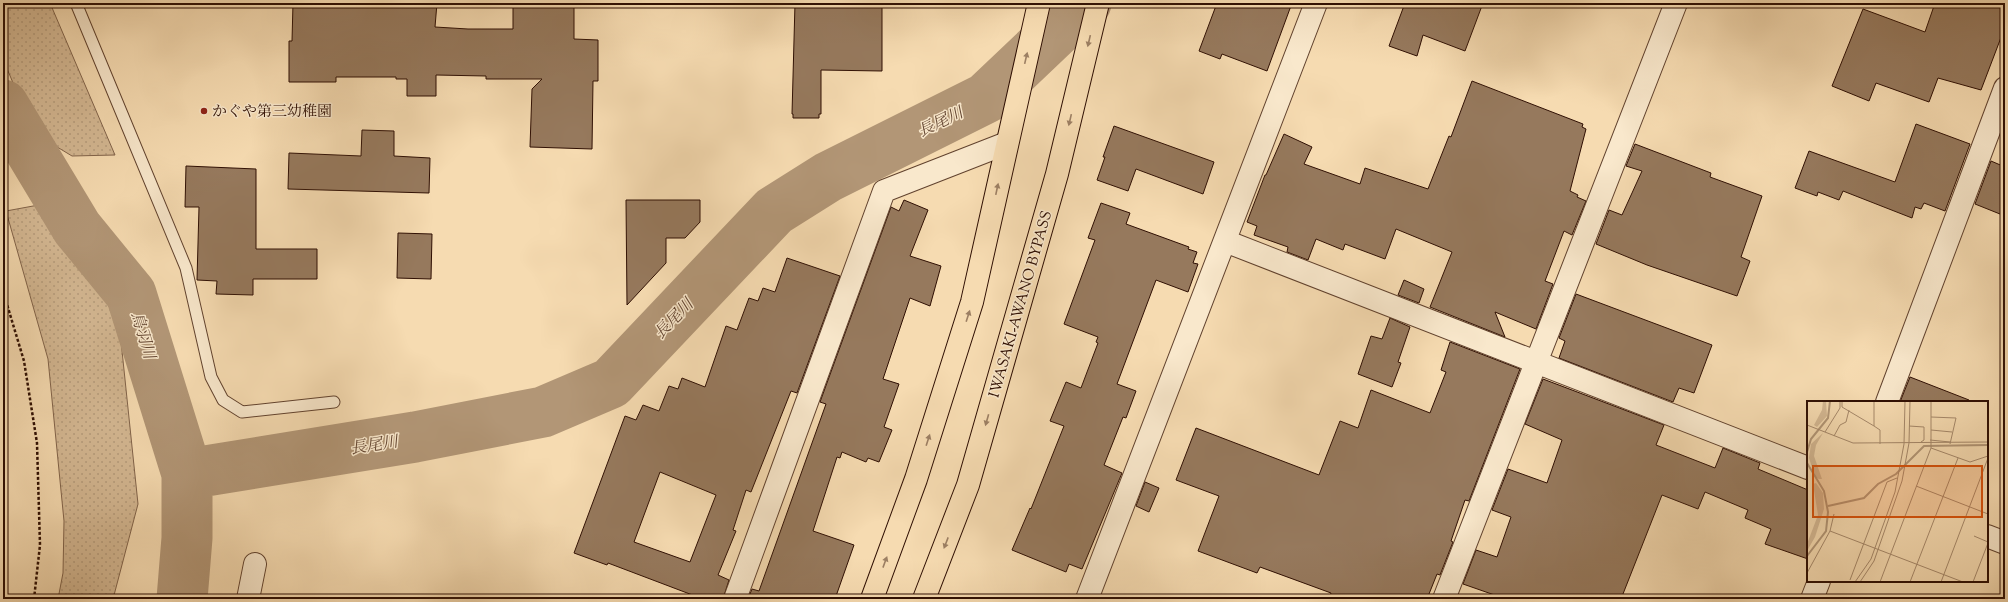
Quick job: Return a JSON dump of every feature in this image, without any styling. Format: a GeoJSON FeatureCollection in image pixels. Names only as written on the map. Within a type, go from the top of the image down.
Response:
{"type":"FeatureCollection","features":[{"type":"Feature","properties":{"kind":"highway"},"geometry":{"type":"LineString","coordinates":[[872,599],[916,479],[972,302],[1006,143],[1039,3]]}},
{"type":"Feature","properties":{"kind":"highway","name":"IWASAKI-AWANO BYPASS"},"geometry":{"type":"LineString","coordinates":[[924,599],[968,485],[1057,174],[1098,3]]}},
{"type":"Feature","properties":{"kind":"street"},"geometry":{"type":"LineString","coordinates":[[1087,599],[1316,3]]}},
{"type":"Feature","properties":{"kind":"street"},"geometry":{"type":"LineString","coordinates":[[1444,599],[1676,3]]}},
{"type":"Feature","properties":{"kind":"street"},"geometry":{"type":"LineString","coordinates":[[1887,401],[2005,88]]}},
{"type":"Feature","properties":{"kind":"street"},"geometry":{"type":"LineString","coordinates":[[735,599],[884,191],[1006,143]]}},
{"type":"Feature","properties":{"kind":"street"},"geometry":{"type":"LineString","coordinates":[[1225,241],[1807,468]]}},
{"type":"Feature","properties":{"kind":"street"},"geometry":{"type":"LineString","coordinates":[[1988,536],[2005,543]]}},
{"type":"Feature","properties":{"kind":"street"},"geometry":{"type":"LineString","coordinates":[[248,599],[255,564]]}},
{"type":"Feature","properties":{"kind":"street"},"geometry":{"type":"LineString","coordinates":[[1812,599],[1819,582]]}},
{"type":"Feature","properties":{"kind":"lane"},"geometry":{"type":"LineString","coordinates":[[76,3],[186,268],[211,377],[223,400],[242,412],[334,402]]}},
{"type":"Feature","properties":{"kind":"path"},"geometry":{"type":"LineString","coordinates":[[3,292],[24,361],[37,443],[40,544],[34,599]]}},
{"type":"Feature","properties":{"kind":"shaded area"},"geometry":{"type":"Polygon","coordinates":[[[3,3],[50,3],[115,155],[72,156],[34,133],[3,59],[3,3]]]}},
{"type":"Feature","properties":{"kind":"shaded area"},"geometry":{"type":"Polygon","coordinates":[[[44,204],[119,322],[138,504],[113,599],[58,599],[63,573],[64,521],[48,359],[6,211],[44,204]]]}},
{"type":"Feature","properties":{"kind":"building"},"geometry":{"type":"Polygon","coordinates":[[[293,3],[437,3],[435,27],[513,29],[513,3],[574,3],[574,39],[598,40],[598,81],[593,81],[592,149],[530,147],[532,89],[542,79],[486,79],[486,76],[436,75],[436,96],[407,96],[407,79],[396,79],[396,77],[336,77],[336,82],[289,82],[289,41],[292,41],[293,3]]]}},
{"type":"Feature","properties":{"kind":"building"},"geometry":{"type":"Polygon","coordinates":[[[795,3],[882,3],[882,71],[821,70],[821,114],[819,114],[819,118],[793,118],[792,114],[795,3]]]}},
{"type":"Feature","properties":{"kind":"building"},"geometry":{"type":"Polygon","coordinates":[[[1217,3],[1292,3],[1267,71],[1222,54],[1220,59],[1199,51],[1217,3]]]}},
{"type":"Feature","properties":{"kind":"building"},"geometry":{"type":"Polygon","coordinates":[[[1405,3],[1483,3],[1465,51],[1423,35],[1417,56],[1389,46],[1405,3]]]}},
{"type":"Feature","properties":{"kind":"building"},"geometry":{"type":"Polygon","coordinates":[[[1935,3],[2005,3],[2005,27],[1981,90],[1938,78],[1929,102],[1876,83],[1869,101],[1832,86],[1863,9],[1925,32],[1935,3]]]}},
{"type":"Feature","properties":{"kind":"building"},"geometry":{"type":"Polygon","coordinates":[[[1472,81],[1583,124],[1582,127],[1586,129],[1570,191],[1578,195],[1577,197],[1586,201],[1572,235],[1564,231],[1545,281],[1553,284],[1536,329],[1495,312],[1505,337],[1430,307],[1452,252],[1396,229],[1385,259],[1345,244],[1343,250],[1316,239],[1308,260],[1287,252],[1288,247],[1254,235],[1257,226],[1247,222],[1265,175],[1284,134],[1312,147],[1304,164],[1360,184],[1365,168],[1428,189],[1449,136],[1451,137],[1472,81]]]}},
{"type":"Feature","properties":{"kind":"building"},"geometry":{"type":"Polygon","coordinates":[[[1916,124],[1970,144],[1945,211],[1924,203],[1921,209],[1915,207],[1912,218],[1843,191],[1839,200],[1818,192],[1817,196],[1795,188],[1809,151],[1895,182],[1916,124]]]}},
{"type":"Feature","properties":{"kind":"building"},"geometry":{"type":"Polygon","coordinates":[[[1114,126],[1214,162],[1203,194],[1136,169],[1128,191],[1097,180],[1114,126]]]}},
{"type":"Feature","properties":{"kind":"building"},"geometry":{"type":"Polygon","coordinates":[[[362,130],[394,131],[394,156],[430,158],[429,193],[288,189],[289,153],[361,156],[362,130]]]}},
{"type":"Feature","properties":{"kind":"building"},"geometry":{"type":"Polygon","coordinates":[[[1635,144],[1711,173],[1710,177],[1762,196],[1741,257],[1750,261],[1737,296],[1647,265],[1596,244],[1609,210],[1622,215],[1642,171],[1626,166],[1635,144]]]}},
{"type":"Feature","properties":{"kind":"building"},"geometry":{"type":"Polygon","coordinates":[[[1991,161],[2005,167],[2005,216],[1975,204],[1991,161]]]}},
{"type":"Feature","properties":{"kind":"building"},"geometry":{"type":"Polygon","coordinates":[[[186,166],[256,169],[256,249],[317,249],[317,279],[253,279],[253,295],[216,294],[217,281],[197,280],[199,207],[185,207],[186,166]]]}},
{"type":"Feature","properties":{"kind":"building"},"geometry":{"type":"Polygon","coordinates":[[[626,200],[700,200],[700,222],[685,238],[666,238],[666,263],[627,305],[626,200]]]}},
{"type":"Feature","properties":{"kind":"building"},"geometry":{"type":"Polygon","coordinates":[[[904,200],[928,210],[910,256],[941,266],[930,306],[910,298],[883,379],[899,384],[884,427],[892,430],[879,462],[868,458],[866,462],[842,452],[840,458],[837,457],[813,531],[854,545],[835,599],[748,599],[752,589],[759,591],[826,404],[820,402],[891,207],[899,211],[904,200]]]}},
{"type":"Feature","properties":{"kind":"building"},"geometry":{"type":"Polygon","coordinates":[[[1101,203],[1130,213],[1126,224],[1189,247],[1188,249],[1197,252],[1193,263],[1198,264],[1188,292],[1156,280],[1117,384],[1136,391],[1126,418],[1123,417],[1104,465],[1122,473],[1082,569],[1069,564],[1066,572],[1012,550],[1030,508],[1031,509],[1064,426],[1050,421],[1066,382],[1081,388],[1098,343],[1096,342],[1098,337],[1064,324],[1095,240],[1088,238],[1101,203]]]}},
{"type":"Feature","properties":{"kind":"building"},"geometry":{"type":"Polygon","coordinates":[[[398,233],[432,234],[431,279],[397,278],[398,233]]]}},
{"type":"Feature","properties":{"kind":"building"},"geometry":{"type":"Polygon","coordinates":[[[787,258],[840,276],[797,393],[791,391],[751,492],[746,490],[733,530],[736,531],[718,575],[729,580],[723,599],[703,599],[608,563],[607,565],[574,553],[625,416],[636,420],[643,405],[659,411],[669,386],[678,389],[682,378],[705,387],[726,326],[737,330],[749,298],[758,301],[763,288],[775,292],[787,258]],[[660,472],[634,542],[690,562],[716,495],[660,472]]]}},
{"type":"Feature","properties":{"kind":"building"},"geometry":{"type":"Polygon","coordinates":[[[1404,280],[1424,289],[1419,303],[1398,295],[1404,280]]]}},
{"type":"Feature","properties":{"kind":"building"},"geometry":{"type":"Polygon","coordinates":[[[1576,294],[1712,345],[1694,393],[1679,388],[1673,402],[1559,358],[1565,341],[1559,338],[1576,294]]]}},
{"type":"Feature","properties":{"kind":"building"},"geometry":{"type":"Polygon","coordinates":[[[1390,318],[1410,327],[1398,362],[1401,363],[1392,387],[1358,374],[1371,336],[1382,339],[1390,318]]]}},
{"type":"Feature","properties":{"kind":"building"},"geometry":{"type":"Polygon","coordinates":[[[1450,342],[1520,369],[1469,501],[1465,500],[1451,541],[1453,542],[1440,575],[1437,574],[1427,599],[1329,599],[1331,593],[1260,567],[1257,573],[1198,551],[1219,496],[1176,480],[1196,428],[1319,475],[1340,421],[1358,428],[1371,390],[1430,413],[1446,372],[1441,370],[1450,342]]]}},
{"type":"Feature","properties":{"kind":"building"},"geometry":{"type":"Polygon","coordinates":[[[1910,377],[1969,400],[1968,401],[1900,401],[1910,377]]]}},
{"type":"Feature","properties":{"kind":"building"},"geometry":{"type":"Polygon","coordinates":[[[1543,379],[1664,425],[1656,445],[1715,468],[1723,448],[1760,463],[1758,469],[1807,490],[1807,559],[1765,544],[1771,529],[1745,518],[1748,510],[1705,492],[1698,509],[1662,495],[1621,599],[1506,599],[1463,584],[1476,550],[1497,557],[1511,517],[1492,510],[1508,469],[1547,483],[1562,440],[1525,424],[1543,379]]]}},
{"type":"Feature","properties":{"kind":"building"},"geometry":{"type":"Polygon","coordinates":[[[1145,482],[1159,488],[1149,512],[1136,506],[1145,482]]]}},
{"type":"Feature","properties":{"kind":"waterway","name":"長尾川"},"geometry":{"type":"LineString","coordinates":[[187,474],[415,437],[543,412],[611,383],[774,211],[828,177],[986,98],[1086,3]]}},
{"type":"Feature","properties":{"kind":"waterway","name":"鳥羽川"},"geometry":{"type":"LineString","coordinates":[[3,105],[77,228],[131,294],[187,474],[187,538],[182,599]]}},
{"type":"Feature","properties":{"kind":"place","name":"かぐや第三幼稚園"},"geometry":{"type":"Point","coordinates":[204,111]}}]}
